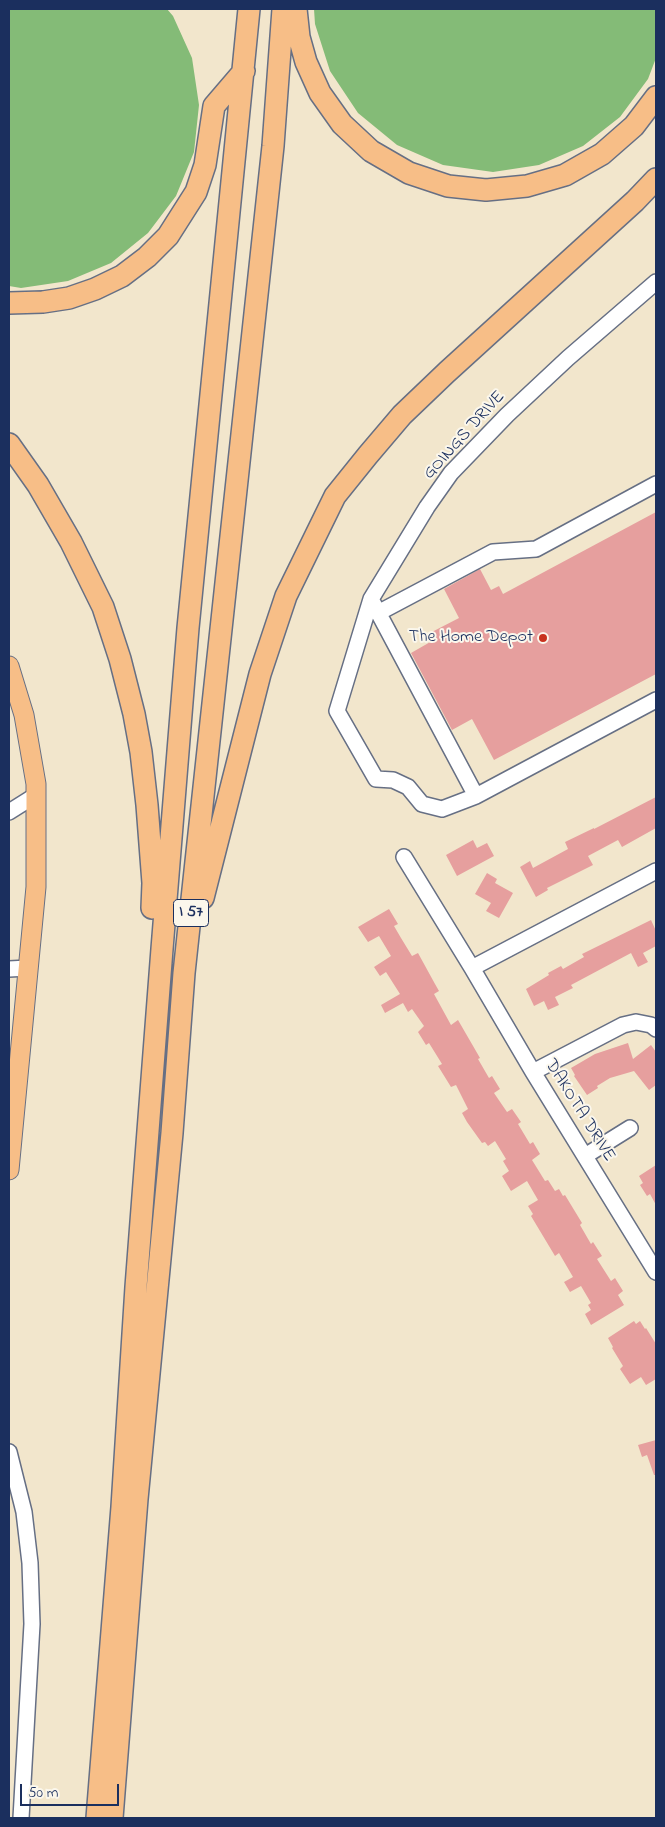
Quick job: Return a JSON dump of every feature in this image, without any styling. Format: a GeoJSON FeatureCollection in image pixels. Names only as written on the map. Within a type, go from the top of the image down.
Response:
{"type":"FeatureCollection","features":[{"type":"Feature","properties":{"kind":"highway","name":"I 57"},"geometry":{"type":"LineString","coordinates":[[97,1818],[122,1507],[136,1287],[188,628],[249,9]]}},
{"type":"Feature","properties":{"kind":"highway","name":"I 57"},"geometry":{"type":"LineString","coordinates":[[112,1818],[137,1499],[172,1133],[184,973],[273,146],[283,9]]}},
{"type":"Feature","properties":{"kind":"highway"},"geometry":{"type":"LineString","coordinates":[[296,9],[299,37],[306,62],[320,93],[342,124],[371,151],[409,174],[448,186],[486,190],[527,186],[565,175],[602,154],[634,126],[656,97]]}},
{"type":"Feature","properties":{"kind":"highway"},"geometry":{"type":"LineString","coordinates":[[9,303],[43,302],[69,298],[95,289],[122,276],[147,257],[168,236],[196,192],[205,164],[214,106],[244,71]]}},
{"type":"Feature","properties":{"kind":"highway"},"geometry":{"type":"LineString","coordinates":[[635,200],[656,169]]}},
{"type":"Feature","properties":{"kind":"highway"},"geometry":{"type":"LineString","coordinates":[[184,973],[260,674],[286,596],[335,496],[402,415],[656,179]]}},
{"type":"Feature","properties":{"kind":"highway"},"geometry":{"type":"LineString","coordinates":[[9,444],[38,485],[71,542],[103,607],[120,659],[134,714],[141,752],[153,883],[135,1238],[136,1287]]}},
{"type":"Feature","properties":{"kind":"main road"},"geometry":{"type":"LineString","coordinates":[[9,666],[24,715],[36,784],[36,887],[9,1170]]}},
{"type":"Feature","properties":{"kind":"street","name":"GOINGS DRIVE"},"geometry":{"type":"LineString","coordinates":[[476,796],[442,809],[422,804],[408,787],[393,780],[376,778],[337,711],[371,599],[451,473],[507,415],[568,358],[656,282]]}},
{"type":"Feature","properties":{"kind":"street"},"geometry":{"type":"LineString","coordinates":[[378,613],[493,552],[536,549],[656,484]]}},
{"type":"Feature","properties":{"kind":"street"},"geometry":{"type":"LineString","coordinates":[[371,599],[476,796],[656,700]]}},
{"type":"Feature","properties":{"kind":"street"},"geometry":{"type":"LineString","coordinates":[[9,812],[36,795]]}},
{"type":"Feature","properties":{"kind":"street","name":"DAKOTA DRIVE"},"geometry":{"type":"LineString","coordinates":[[404,857],[656,1272]]}},
{"type":"Feature","properties":{"kind":"street"},"geometry":{"type":"LineString","coordinates":[[472,968],[656,871]]}},
{"type":"Feature","properties":{"kind":"street"},"geometry":{"type":"LineString","coordinates":[[9,969],[28,968]]}},
{"type":"Feature","properties":{"kind":"street"},"geometry":{"type":"LineString","coordinates":[[533,1072],[623,1025],[636,1022],[651,1025],[656,1029]]}},
{"type":"Feature","properties":{"kind":"street"},"geometry":{"type":"LineString","coordinates":[[585,1156],[630,1128]]}},
{"type":"Feature","properties":{"kind":"street"},"geometry":{"type":"LineString","coordinates":[[9,1452],[24,1512],[30,1563],[32,1624],[21,1818]]}},
{"type":"Feature","properties":{"kind":"green space"},"geometry":{"type":"Polygon","coordinates":[[[9,9],[167,9],[173,16],[192,58],[199,105],[194,152],[176,196],[148,233],[111,263],[68,281],[21,288],[9,286],[9,9]]]}},
{"type":"Feature","properties":{"kind":"green space"},"geometry":{"type":"Polygon","coordinates":[[[314,9],[656,9],[656,58],[648,79],[620,117],[583,146],[539,165],[493,172],[443,165],[397,145],[358,113],[330,71],[315,24],[314,9]]]}},
{"type":"Feature","properties":{"kind":"building","name":"The Home Depot"},"geometry":{"type":"Polygon","coordinates":[[[656,512],[656,674],[494,760],[472,719],[452,730],[411,653],[432,641],[428,634],[459,618],[444,589],[480,569],[491,590],[499,586],[503,594],[656,512]]]}},
{"type":"Feature","properties":{"kind":"building"},"geometry":{"type":"Polygon","coordinates":[[[656,797],[656,828],[622,847],[618,840],[588,856],[593,865],[547,888],[548,890],[536,897],[520,867],[530,861],[533,868],[568,849],[565,842],[656,797]]]}},
{"type":"Feature","properties":{"kind":"building"},"geometry":{"type":"Polygon","coordinates":[[[473,840],[477,848],[487,843],[494,856],[457,876],[446,855],[473,840]]]}},
{"type":"Feature","properties":{"kind":"building"},"geometry":{"type":"Polygon","coordinates":[[[487,873],[497,879],[495,883],[513,893],[499,918],[486,911],[491,903],[475,894],[487,873]]]}},
{"type":"Feature","properties":{"kind":"building"},"geometry":{"type":"Polygon","coordinates":[[[389,909],[398,924],[394,926],[401,938],[412,956],[418,953],[439,991],[434,994],[451,1025],[458,1020],[489,1078],[492,1076],[500,1089],[494,1093],[507,1112],[512,1109],[521,1122],[518,1124],[530,1144],[533,1142],[540,1154],[532,1160],[545,1181],[548,1180],[555,1191],[559,1189],[563,1196],[565,1195],[582,1223],[580,1225],[591,1244],[593,1242],[602,1256],[597,1259],[611,1281],[615,1278],[623,1291],[618,1295],[624,1305],[591,1325],[585,1314],[591,1310],[588,1305],[591,1303],[581,1286],[570,1292],[564,1282],[573,1277],[559,1253],[555,1256],[531,1216],[533,1214],[528,1206],[538,1200],[527,1181],[511,1191],[502,1176],[509,1171],[503,1161],[506,1159],[495,1141],[488,1146],[485,1142],[482,1143],[467,1122],[462,1113],[468,1109],[456,1085],[451,1087],[438,1066],[442,1064],[429,1043],[426,1045],[418,1032],[424,1026],[412,1009],[408,1012],[403,1003],[385,1013],[381,1005],[400,994],[386,972],[380,976],[374,967],[391,956],[379,936],[368,942],[358,927],[389,909]]]}},
{"type":"Feature","properties":{"kind":"building"},"geometry":{"type":"Polygon","coordinates":[[[651,920],[656,931],[656,946],[643,953],[648,962],[638,967],[631,953],[571,985],[573,988],[555,997],[559,1005],[548,1010],[544,1001],[534,1006],[526,989],[549,975],[548,973],[561,966],[563,969],[584,957],[582,954],[651,920]]]}},
{"type":"Feature","properties":{"kind":"building"},"geometry":{"type":"Polygon","coordinates":[[[628,1043],[633,1059],[651,1045],[656,1052],[656,1085],[649,1090],[634,1071],[610,1078],[587,1095],[571,1068],[595,1054],[628,1043]]]}},
{"type":"Feature","properties":{"kind":"building"},"geometry":{"type":"Polygon","coordinates":[[[656,1165],[656,1205],[650,1194],[647,1196],[640,1185],[643,1183],[639,1176],[656,1165]]]}},
{"type":"Feature","properties":{"kind":"building"},"geometry":{"type":"Polygon","coordinates":[[[634,1321],[636,1324],[640,1321],[656,1344],[656,1379],[646,1385],[641,1377],[630,1384],[620,1369],[623,1366],[608,1338],[634,1321]]]}},
{"type":"Feature","properties":{"kind":"building"},"geometry":{"type":"Polygon","coordinates":[[[656,1440],[656,1475],[654,1475],[647,1455],[642,1457],[638,1445],[656,1440]]]}},
{"type":"Feature","properties":{"kind":"place","name":"The Home Depot"},"geometry":{"type":"Point","coordinates":[543,638]}}]}
